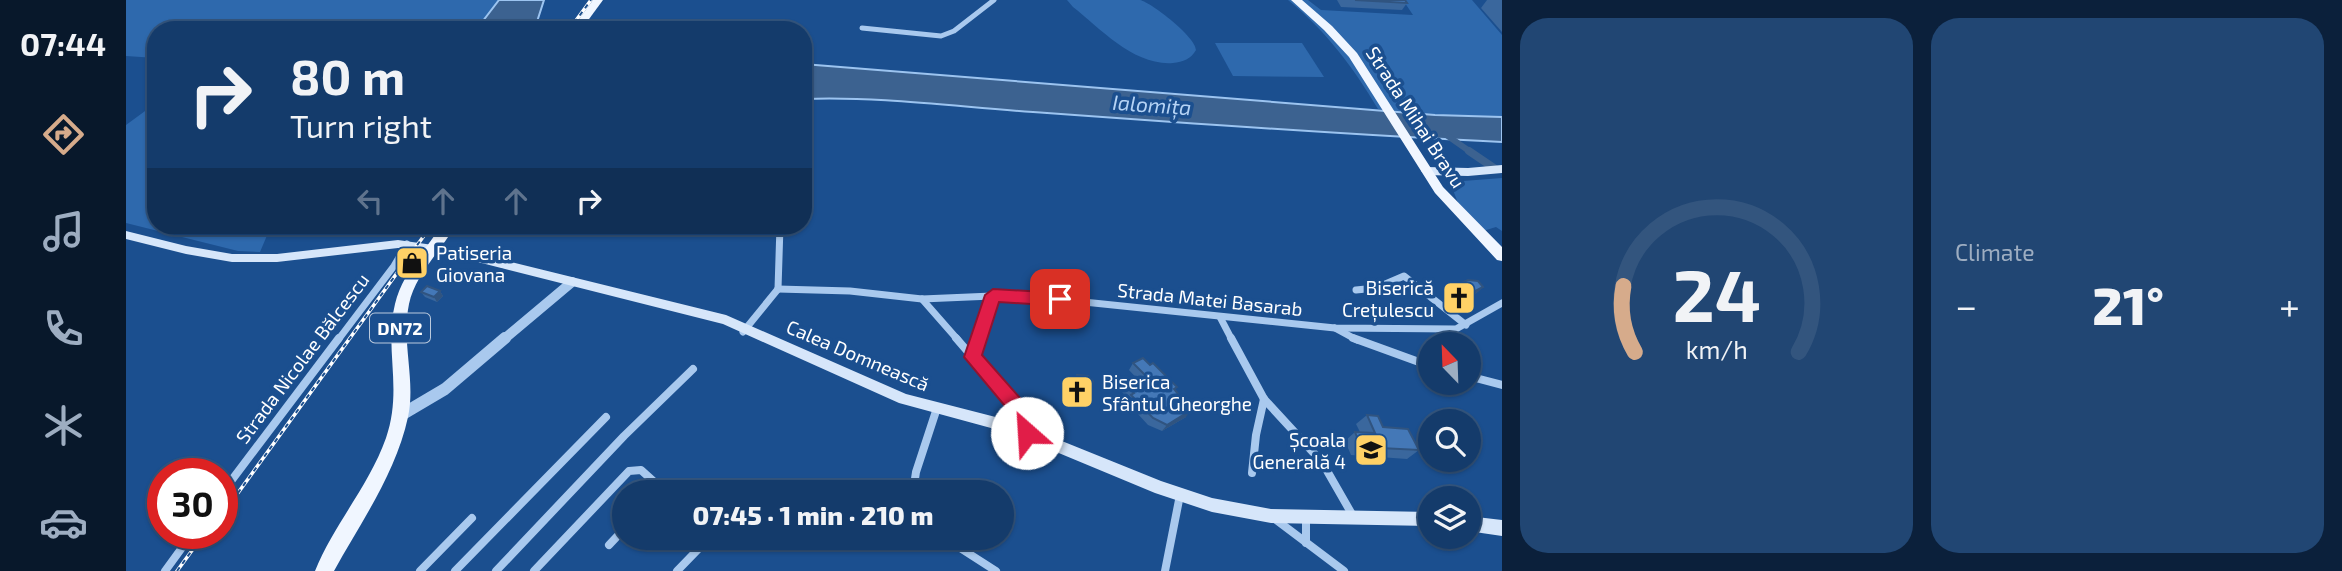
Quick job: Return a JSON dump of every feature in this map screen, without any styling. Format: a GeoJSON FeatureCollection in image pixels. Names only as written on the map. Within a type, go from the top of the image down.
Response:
{"type":"FeatureCollection","features":[{"type":"Feature","properties":{"kind":"main road"},"geometry":{"type":"LineString","coordinates":[[586,21],[598,0]]}},
{"type":"Feature","properties":{"kind":"main road"},"geometry":{"type":"LineString","coordinates":[[587,21],[604,0]]}},
{"type":"Feature","properties":{"kind":"main road","name":"Strada Mihai Bravu"},"geometry":{"type":"LineString","coordinates":[[1296,0],[1345,46],[1428,168],[1437,187],[1451,205],[1502,256]]}},
{"type":"Feature","properties":{"kind":"main road"},"geometry":{"type":"LineString","coordinates":[[1428,168],[1476,172],[1502,169]]}},
{"type":"Feature","properties":{"kind":"main road","name":"Strada Nicolae Bălcescu"},"geometry":{"type":"LineString","coordinates":[[126,235],[232,258],[277,258],[407,244],[432,248]]}},
{"type":"Feature","properties":{"kind":"main road","name":"DN72"},"geometry":{"type":"LineString","coordinates":[[432,248],[438,235]]}},
{"type":"Feature","properties":{"kind":"main road","name":"DN72"},"geometry":{"type":"LineString","coordinates":[[324,571],[387,454],[401,415],[401,309],[407,289],[441,235]]}},
{"type":"Feature","properties":{"kind":"main road","name":"Calea Domnească"},"geometry":{"type":"LineString","coordinates":[[432,248],[451,257],[570,284]]}},
{"type":"Feature","properties":{"kind":"main road","name":"Calea Domnească"},"geometry":{"type":"LineString","coordinates":[[432,248],[745,330],[901,403],[1027,431],[1179,498]]}},
{"type":"Feature","properties":{"kind":"main road","name":"Calea Domnească"},"geometry":{"type":"LineString","coordinates":[[936,411],[1027,431],[1179,498]]}},
{"type":"Feature","properties":{"kind":"main road"},"geometry":{"type":"LineString","coordinates":[[1179,498],[1225,515],[1306,523],[1354,519],[1418,525]]}},
{"type":"Feature","properties":{"kind":"main road"},"geometry":{"type":"LineString","coordinates":[[1275,519],[1418,519]]}},
{"type":"Feature","properties":{"kind":"main road"},"geometry":{"type":"LineString","coordinates":[[1481,525],[1502,528]]}},
{"type":"Feature","properties":{"kind":"main road"},"geometry":{"type":"LineString","coordinates":[[1481,532],[1502,534]]}},
{"type":"Feature","properties":{"kind":"street"},"geometry":{"type":"LineString","coordinates":[[862,28],[941,36],[954,31],[994,0]]}},
{"type":"Feature","properties":{"kind":"street"},"geometry":{"type":"LineString","coordinates":[[745,330],[778,289],[780,235]]}},
{"type":"Feature","properties":{"kind":"street","name":"Strada Nicolae Bălcescu"},"geometry":{"type":"LineString","coordinates":[[238,472],[394,266],[407,244]]}},
{"type":"Feature","properties":{"kind":"street"},"geometry":{"type":"LineString","coordinates":[[1356,290],[1376,288],[1404,276],[1466,325]]}},
{"type":"Feature","properties":{"kind":"street"},"geometry":{"type":"LineString","coordinates":[[401,415],[439,394],[570,284]]}},
{"type":"Feature","properties":{"kind":"street","name":"Strada Matei Basarab"},"geometry":{"type":"LineString","coordinates":[[778,289],[850,291],[922,299],[1016,295],[1335,328],[1354,339],[1418,362]]}},
{"type":"Feature","properties":{"kind":"street"},"geometry":{"type":"LineString","coordinates":[[973,357],[993,295]]}},
{"type":"Feature","properties":{"kind":"street"},"geometry":{"type":"LineString","coordinates":[[922,299],[1018,410],[1027,431]]}},
{"type":"Feature","properties":{"kind":"street"},"geometry":{"type":"LineString","coordinates":[[1335,328],[1450,330],[1466,325],[1502,303]]}},
{"type":"Feature","properties":{"kind":"street"},"geometry":{"type":"LineString","coordinates":[[1220,317],[1265,399],[1322,462],[1354,519]]}},
{"type":"Feature","properties":{"kind":"street"},"geometry":{"type":"LineString","coordinates":[[496,571],[624,436],[693,369]]}},
{"type":"Feature","properties":{"kind":"street"},"geometry":{"type":"LineString","coordinates":[[1481,379],[1502,385]]}},
{"type":"Feature","properties":{"kind":"street"},"geometry":{"type":"LineString","coordinates":[[1252,473],[1256,435],[1265,399]]}},
{"type":"Feature","properties":{"kind":"street"},"geometry":{"type":"LineString","coordinates":[[1003,424],[1013,419],[1018,410]]}},
{"type":"Feature","properties":{"kind":"street"},"geometry":{"type":"LineString","coordinates":[[915,480],[936,411]]}},
{"type":"Feature","properties":{"kind":"street"},"geometry":{"type":"LineString","coordinates":[[455,571],[606,416]]}},
{"type":"Feature","properties":{"kind":"street"},"geometry":{"type":"LineString","coordinates":[[620,480],[629,471],[641,470],[654,480]]}},
{"type":"Feature","properties":{"kind":"street"},"geometry":{"type":"LineString","coordinates":[[534,571],[612,489]]}},
{"type":"Feature","properties":{"kind":"street"},"geometry":{"type":"LineString","coordinates":[[1165,571],[1179,498]]}},
{"type":"Feature","properties":{"kind":"street"},"geometry":{"type":"LineString","coordinates":[[420,571],[472,518]]}},
{"type":"Feature","properties":{"kind":"street"},"geometry":{"type":"LineString","coordinates":[[1275,519],[1344,571]]}},
{"type":"Feature","properties":{"kind":"street"},"geometry":{"type":"LineString","coordinates":[[1306,523],[1306,543]]}},
{"type":"Feature","properties":{"kind":"street"},"geometry":{"type":"LineString","coordinates":[[609,545],[612,542]]}},
{"type":"Feature","properties":{"kind":"street"},"geometry":{"type":"LineString","coordinates":[[165,571],[181,549]]}},
{"type":"Feature","properties":{"kind":"street"},"geometry":{"type":"LineString","coordinates":[[677,571],[697,550]]}},
{"type":"Feature","properties":{"kind":"street"},"geometry":{"type":"LineString","coordinates":[[963,550],[996,571]]}},
{"type":"Feature","properties":{"kind":"shaded area"},"geometry":{"type":"Polygon","coordinates":[[[126,0],[499,0],[483,21],[147,21],[147,57],[126,56],[126,0]]]}},
{"type":"Feature","properties":{"kind":"shaded area"},"geometry":{"type":"Polygon","coordinates":[[[1067,0],[1146,2],[1173,21],[1189,37],[1196,50],[1189,58],[1177,63],[1145,59],[1107,35],[1067,0]]]}},
{"type":"Feature","properties":{"kind":"shaded area"},"geometry":{"type":"Polygon","coordinates":[[[1288,0],[1308,0],[1321,10],[1413,15],[1403,0],[1472,0],[1502,35],[1502,117],[1435,115],[1378,109],[1338,50],[1315,24],[1288,0]]]}},
{"type":"Feature","properties":{"kind":"shaded area"},"geometry":{"type":"Polygon","coordinates":[[[1215,43],[1302,43],[1324,77],[1233,76],[1215,43]]]}},
{"type":"Feature","properties":{"kind":"shaded area"},"geometry":{"type":"Polygon","coordinates":[[[147,110],[147,228],[126,223],[126,125],[147,110]]]}},
{"type":"Feature","properties":{"kind":"shaded area"},"geometry":{"type":"Polygon","coordinates":[[[1502,178],[1502,231],[1496,227],[1483,231],[1458,203],[1450,182],[1502,178]]]}},
{"type":"Feature","properties":{"kind":"shaded area"},"geometry":{"type":"Polygon","coordinates":[[[174,235],[267,235],[260,252],[238,251],[174,235]]]}},
{"type":"Feature","properties":{"kind":"water"},"geometry":{"type":"Polygon","coordinates":[[[499,0],[544,0],[537,21],[483,21],[499,0]]]}},
{"type":"Feature","properties":{"kind":"water","name":"Ialomița"},"geometry":{"type":"Polygon","coordinates":[[[812,65],[1435,115],[1502,117],[1502,142],[1217,125],[895,101],[812,99],[812,65]]]}},
{"type":"Feature","properties":{"kind":"building"},"geometry":{"type":"Polygon","coordinates":[[[1355,0],[1405,0],[1407,3],[1355,0]]]}},
{"type":"Feature","properties":{"kind":"building"},"geometry":{"type":"Polygon","coordinates":[[[1468,280],[1478,281],[1483,287],[1466,296],[1454,286],[1468,280]]]}},
{"type":"Feature","properties":{"kind":"building"},"geometry":{"type":"Polygon","coordinates":[[[427,286],[440,291],[434,297],[421,292],[427,286]]]}},
{"type":"Feature","properties":{"kind":"building"},"geometry":{"type":"Polygon","coordinates":[[[1143,358],[1150,365],[1153,363],[1177,387],[1174,389],[1191,410],[1167,425],[1153,418],[1131,395],[1134,393],[1124,383],[1132,378],[1140,387],[1151,381],[1133,363],[1143,358]]]}},
{"type":"Feature","properties":{"kind":"building"},"geometry":{"type":"Polygon","coordinates":[[[1077,375],[1088,376],[1093,381],[1092,388],[1087,391],[1083,389],[1073,395],[1066,386],[1076,381],[1077,375]]]}},
{"type":"Feature","properties":{"kind":"building"},"geometry":{"type":"Polygon","coordinates":[[[1367,415],[1378,416],[1383,427],[1408,429],[1418,450],[1361,447],[1355,432],[1375,433],[1367,415]]]}},
{"type":"Feature","properties":{"kind":"waterway"},"geometry":{"type":"LineString","coordinates":[[1445,134],[1472,153]]}},
{"type":"Feature","properties":{"kind":"waterway"},"geometry":{"type":"LineString","coordinates":[[1469,151],[1494,168]]}},
{"type":"Feature","properties":{"kind":"railway"},"geometry":{"type":"LineString","coordinates":[[576,21],[591,0]]}},
{"type":"Feature","properties":{"kind":"railway"},"geometry":{"type":"LineString","coordinates":[[238,493],[424,235]]}},
{"type":"Feature","properties":{"kind":"railway"},"geometry":{"type":"LineString","coordinates":[[177,571],[193,549]]}},
{"type":"Feature","properties":{"kind":"place","name":"Patiseria Giovana"},"geometry":{"type":"Point","coordinates":[412,263]}},
{"type":"Feature","properties":{"kind":"place","name":"Biserică Crețulescu"},"geometry":{"type":"Point","coordinates":[1459,298]}},
{"type":"Feature","properties":{"kind":"place","name":"Biserica Sfântul Gheorghe"},"geometry":{"type":"Point","coordinates":[1077,392]}},
{"type":"Feature","properties":{"kind":"place","name":"Școala Generală 4"},"geometry":{"type":"Point","coordinates":[1371,450]}},
{"type":"Feature","properties":{"kind":"route"},"geometry":{"type":"LineString","coordinates":[[1027,433],[1029,422],[973,357],[993,295],[1060,299]]}}]}
